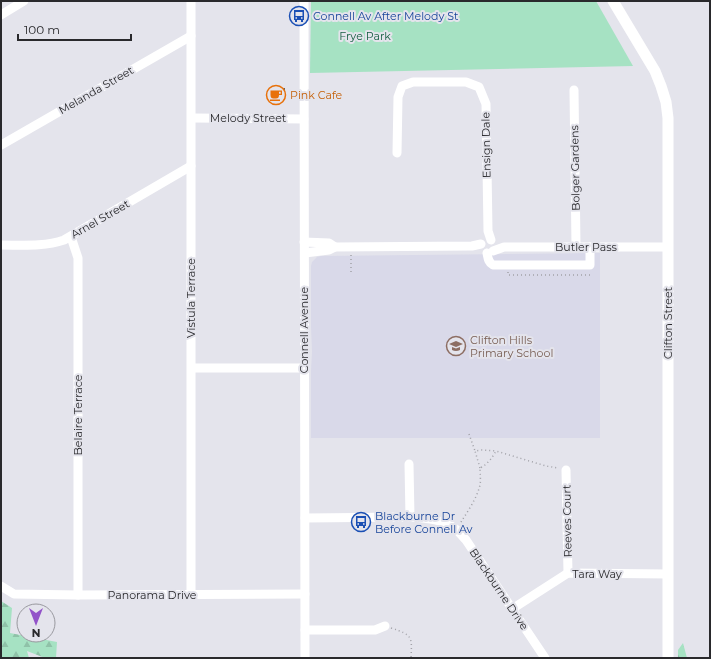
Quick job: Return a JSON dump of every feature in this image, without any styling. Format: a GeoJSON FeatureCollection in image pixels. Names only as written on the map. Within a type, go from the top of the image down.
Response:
{"type":"FeatureCollection","features":[{"type":"Feature","properties":{"kind":"main road","name":"Clifton Street"},"geometry":{"type":"LineString","coordinates":[[613,1],[655,71],[666,102],[668,118],[668,658]]}},
{"type":"Feature","properties":{"kind":"street"},"geometry":{"type":"LineString","coordinates":[[1,15],[12,4],[24,1]]}},
{"type":"Feature","properties":{"kind":"street","name":"Vistula Terrace"},"geometry":{"type":"LineString","coordinates":[[191,1],[192,595]]}},
{"type":"Feature","properties":{"kind":"street","name":"Connell Avenue"},"geometry":{"type":"LineString","coordinates":[[304,1],[305,658]]}},
{"type":"Feature","properties":{"kind":"street","name":"Melanda Street"},"geometry":{"type":"LineString","coordinates":[[1,145],[191,36]]}},
{"type":"Feature","properties":{"kind":"street","name":"Ensign Dale"},"geometry":{"type":"LineString","coordinates":[[397,153],[398,97],[402,86],[413,82],[466,82],[479,87],[486,104],[487,246]]}},
{"type":"Feature","properties":{"kind":"street","name":"Bolger Gardens"},"geometry":{"type":"LineString","coordinates":[[574,90],[576,246]]}},
{"type":"Feature","properties":{"kind":"street","name":"Melody Street"},"geometry":{"type":"LineString","coordinates":[[192,118],[304,118]]}},
{"type":"Feature","properties":{"kind":"street","name":"Arnel Street"},"geometry":{"type":"LineString","coordinates":[[1,245],[57,243],[71,237],[191,166]]}},
{"type":"Feature","properties":{"kind":"street","name":"Belaire Terrace"},"geometry":{"type":"LineString","coordinates":[[71,237],[78,258],[78,595]]}},
{"type":"Feature","properties":{"kind":"street","name":"Butler Pass"},"geometry":{"type":"LineString","coordinates":[[304,242],[329,243],[335,247]]}},
{"type":"Feature","properties":{"kind":"street"},"geometry":{"type":"LineString","coordinates":[[487,246],[488,259],[493,265],[590,265],[590,247]]}},
{"type":"Feature","properties":{"kind":"street","name":"Butler Pass"},"geometry":{"type":"LineString","coordinates":[[305,253],[329,250],[335,247],[668,247]]}},
{"type":"Feature","properties":{"kind":"street"},"geometry":{"type":"LineString","coordinates":[[192,368],[304,368]]}},
{"type":"Feature","properties":{"kind":"street"},"geometry":{"type":"LineString","coordinates":[[409,464],[410,517]]}},
{"type":"Feature","properties":{"kind":"street","name":"Reeves Court"},"geometry":{"type":"LineString","coordinates":[[566,470],[568,573]]}},
{"type":"Feature","properties":{"kind":"street","name":"Blackburne Drive"},"geometry":{"type":"LineString","coordinates":[[305,518],[427,518],[443,522],[456,529],[466,540],[545,658]]}},
{"type":"Feature","properties":{"kind":"street","name":"Tara Way"},"geometry":{"type":"LineString","coordinates":[[512,609],[568,573],[668,574]]}},
{"type":"Feature","properties":{"kind":"street","name":"Panorama Drive"},"geometry":{"type":"LineString","coordinates":[[1,586],[14,594],[305,594]]}},
{"type":"Feature","properties":{"kind":"street"},"geometry":{"type":"LineString","coordinates":[[305,630],[375,630],[385,626]]}},
{"type":"Feature","properties":{"kind":"path"},"geometry":{"type":"LineString","coordinates":[[351,255],[351,273]]}},
{"type":"Feature","properties":{"kind":"path"},"geometry":{"type":"LineString","coordinates":[[463,523],[461,522],[470,508],[480,484],[480,468],[469,434]]}},
{"type":"Feature","properties":{"kind":"path"},"geometry":{"type":"LineString","coordinates":[[475,451],[496,451],[556,468]]}},
{"type":"Feature","properties":{"kind":"path"},"geometry":{"type":"LineString","coordinates":[[480,468],[484,467],[496,451]]}},
{"type":"Feature","properties":{"kind":"path"},"geometry":{"type":"LineString","coordinates":[[394,629],[411,638],[411,658]]}},
{"type":"Feature","properties":{"kind":"shaded area","name":"Clifton Hills Primary School"},"geometry":{"type":"Polygon","coordinates":[[[600,253],[600,438],[311,438],[311,266],[312,262],[317,257],[600,253]]]}},
{"type":"Feature","properties":{"kind":"green space","name":"Frye Park"},"geometry":{"type":"Polygon","coordinates":[[[311,1],[596,1],[633,66],[310,73],[311,1]]]}},
{"type":"Feature","properties":{"kind":"green space"},"geometry":{"type":"Polygon","coordinates":[[[1,601],[12,608],[10,633],[16,634],[16,643],[57,642],[56,658],[45,658],[27,651],[29,658],[1,658],[1,601]]]}},
{"type":"Feature","properties":{"kind":"green space"},"geometry":{"type":"Polygon","coordinates":[[[683,643],[687,658],[678,658],[678,650],[683,643]]]}},
{"type":"Feature","properties":{"kind":"building","name":"Pink Cafe"},"geometry":{"type":"Polygon","coordinates":[[[272,86],[275,86],[275,88],[285,88],[285,100],[272,100],[272,98],[267,98],[267,91],[272,91],[272,86]]]}},
{"type":"Feature","properties":{"kind":"place","name":"Connell Av After Melody St"},"geometry":{"type":"Point","coordinates":[299,16]}},
{"type":"Feature","properties":{"kind":"place","name":"Pink Cafe"},"geometry":{"type":"Point","coordinates":[276,95]}},
{"type":"Feature","properties":{"kind":"place","name":"Clifton Hills Primary School"},"geometry":{"type":"Point","coordinates":[456,346]}},
{"type":"Feature","properties":{"kind":"place","name":"Blackburne Dr Before Connell Av"},"geometry":{"type":"Point","coordinates":[361,522]}}]}
